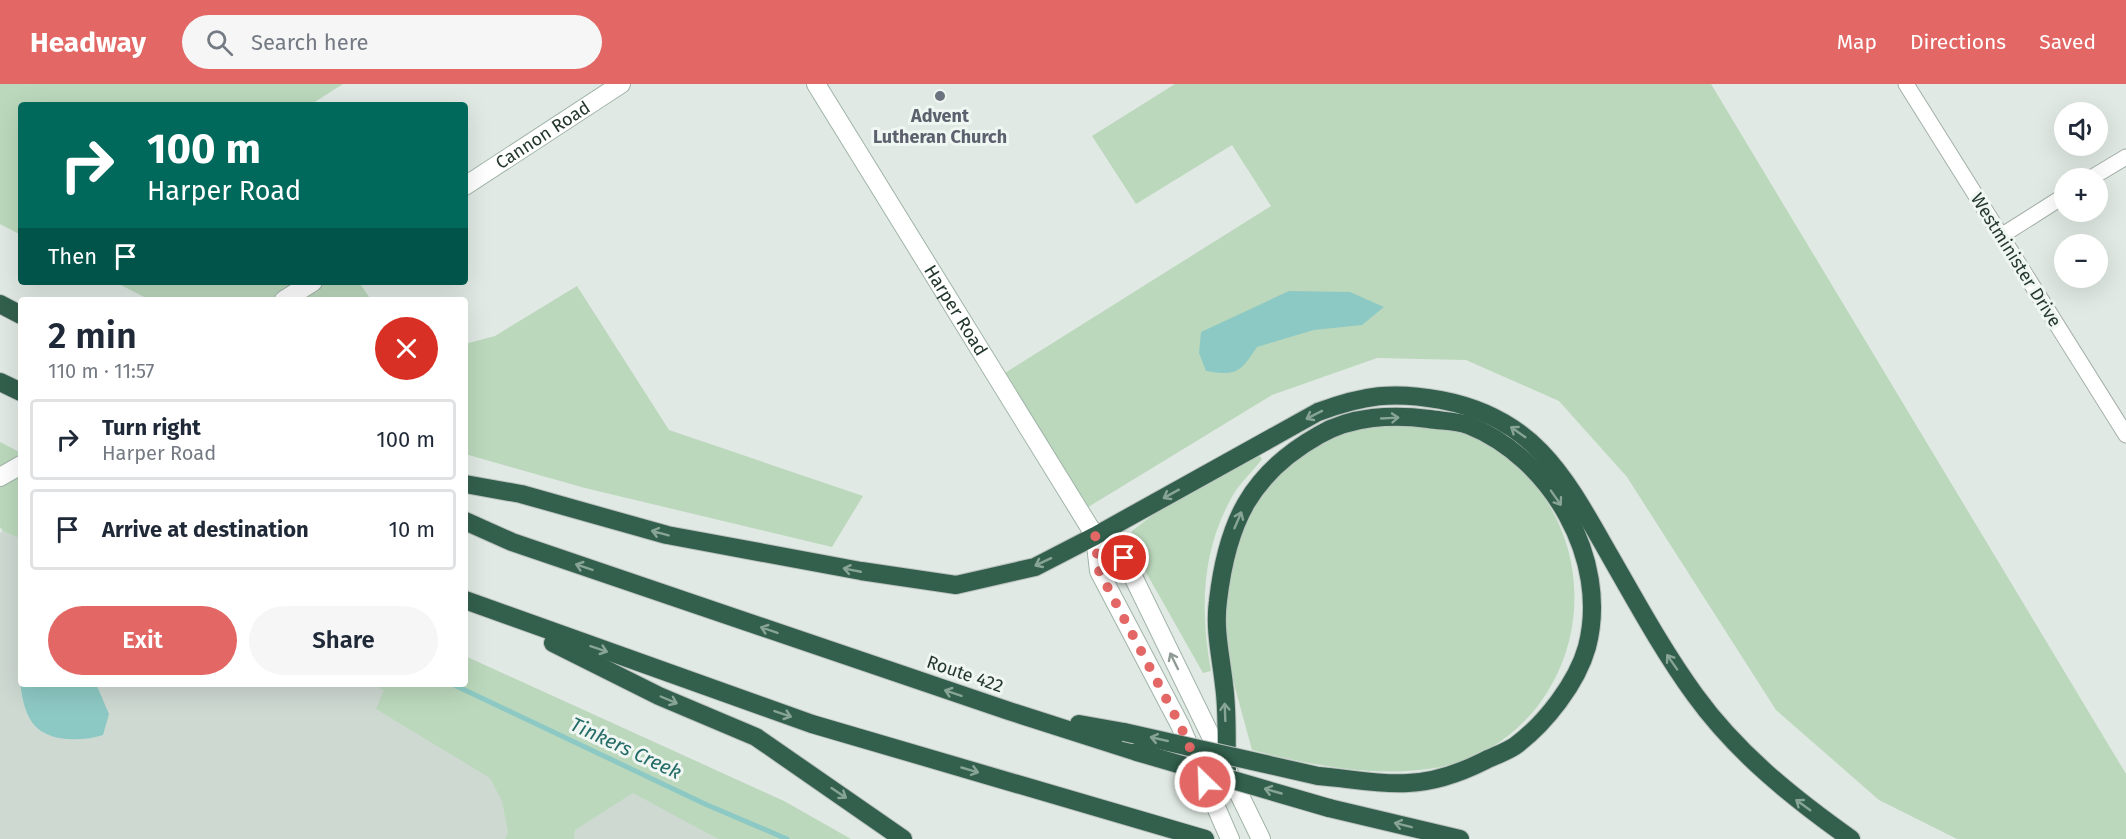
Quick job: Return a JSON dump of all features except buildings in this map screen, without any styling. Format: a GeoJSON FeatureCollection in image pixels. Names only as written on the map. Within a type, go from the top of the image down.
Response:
{"type":"FeatureCollection","features":[{"type":"Feature","properties":{"kind":"highway"},"geometry":{"type":"LineString","coordinates":[[0,304],[18,313]]}},
{"type":"Feature","properties":{"kind":"highway"},"geometry":{"type":"LineString","coordinates":[[468,485],[521,494],[667,535],[861,571],[956,585],[1035,567],[1318,412],[1353,399],[1385,394],[1416,395],[1473,408],[1499,418],[1530,440],[1567,480],[1665,651],[1696,697],[1737,746],[1796,800],[1851,839]]}},
{"type":"Feature","properties":{"kind":"highway"},"geometry":{"type":"LineString","coordinates":[[1009,711],[1124,732],[1318,776],[1409,783],[1462,772],[1514,746],[1562,700],[1587,647],[1592,590],[1573,524],[1535,469],[1503,445],[1467,425],[1408,416],[1364,419],[1329,429],[1296,448],[1271,468],[1250,493],[1229,542],[1217,602],[1218,648],[1225,686],[1227,770]]}},
{"type":"Feature","properties":{"kind":"highway","name":"Route 422"},"geometry":{"type":"LineString","coordinates":[[468,522],[512,542],[1009,711],[1137,752],[1329,808],[1460,839]]}},
{"type":"Feature","properties":{"kind":"highway"},"geometry":{"type":"LineString","coordinates":[[468,601],[659,696],[756,737],[903,839]]}},
{"type":"Feature","properties":{"kind":"highway"},"geometry":{"type":"LineString","coordinates":[[485,609],[812,724],[1205,839]]}},
{"type":"Feature","properties":{"kind":"street","name":"Cannon Road"},"geometry":{"type":"LineString","coordinates":[[468,184],[621,84]]}},
{"type":"Feature","properties":{"kind":"street","name":"Harper Road"},"geometry":{"type":"LineString","coordinates":[[816,84],[1095,536],[1124,558],[1261,839]]}},
{"type":"Feature","properties":{"kind":"street","name":"Westminister Drive"},"geometry":{"type":"LineString","coordinates":[[1906,84],[2126,435]]}},
{"type":"Feature","properties":{"kind":"street"},"geometry":{"type":"LineString","coordinates":[[2107,168],[2126,156]]}},
{"type":"Feature","properties":{"kind":"street"},"geometry":{"type":"LineString","coordinates":[[2001,236],[2054,202]]}},
{"type":"Feature","properties":{"kind":"street"},"geometry":{"type":"LineString","coordinates":[[289,297],[308,285]]}},
{"type":"Feature","properties":{"kind":"street"},"geometry":{"type":"LineString","coordinates":[[0,477],[18,467]]}},
{"type":"Feature","properties":{"kind":"street","name":"Harper Road"},"geometry":{"type":"LineString","coordinates":[[1095,536],[1099,571],[1180,725],[1230,839]]}},
{"type":"Feature","properties":{"kind":"shaded area"},"geometry":{"type":"Polygon","coordinates":[[[3,531],[18,538],[18,687],[378,687],[642,796],[718,839],[0,839],[0,533],[3,531]]]}},
{"type":"Feature","properties":{"kind":"green space"},"geometry":{"type":"Polygon","coordinates":[[[0,84],[343,84],[315,102],[18,102],[18,233],[0,224],[0,84]]]}},
{"type":"Feature","properties":{"kind":"green space"},"geometry":{"type":"Polygon","coordinates":[[[1175,84],[1711,84],[2126,774],[2126,839],[1957,839],[1879,800],[1776,710],[1627,477],[1559,401],[1466,360],[1377,358],[1272,395],[1080,512],[997,378],[1271,206],[1232,145],[1136,204],[1092,136],[1175,84]]]}},
{"type":"Feature","properties":{"kind":"green space"},"geometry":{"type":"Polygon","coordinates":[[[121,285],[361,285],[369,297],[144,297],[121,285]]]}},
{"type":"Feature","properties":{"kind":"green space"},"geometry":{"type":"Polygon","coordinates":[[[577,286],[669,430],[863,496],[832,547],[585,488],[468,455],[468,343],[495,336],[577,286]]]}},
{"type":"Feature","properties":{"kind":"green space"},"geometry":{"type":"Polygon","coordinates":[[[1385,422],[1436,426],[1465,434],[1503,455],[1534,484],[1556,518],[1570,556],[1574,597],[1570,637],[1556,677],[1532,713],[1515,730],[1487,750],[1453,764],[1428,769],[1377,771],[1326,766],[1252,750],[1224,647],[1224,600],[1240,538],[1256,496],[1298,455],[1334,435],[1385,422]]]}},
{"type":"Feature","properties":{"kind":"green space"},"geometry":{"type":"Polygon","coordinates":[[[0,442],[18,451],[18,538],[3,531],[0,527],[0,442]]]}},
{"type":"Feature","properties":{"kind":"green space"},"geometry":{"type":"Polygon","coordinates":[[[1257,453],[1262,459],[1233,495],[1222,516],[1209,559],[1205,626],[1211,671],[1203,673],[1130,544],[1132,531],[1158,511],[1257,453]]]}},
{"type":"Feature","properties":{"kind":"green space"},"geometry":{"type":"Polygon","coordinates":[[[468,657],[784,801],[851,839],[718,839],[633,793],[575,830],[574,839],[505,839],[508,832],[502,801],[490,778],[376,709],[384,690],[378,687],[468,687],[468,657]]]}},
{"type":"Feature","properties":{"kind":"water"},"geometry":{"type":"Polygon","coordinates":[[[1289,291],[1350,292],[1384,307],[1362,325],[1314,330],[1257,347],[1236,371],[1224,373],[1206,371],[1199,353],[1201,332],[1289,291]]]}},
{"type":"Feature","properties":{"kind":"water"},"geometry":{"type":"Polygon","coordinates":[[[21,687],[97,687],[109,714],[103,735],[84,739],[63,739],[44,733],[36,727],[27,714],[21,687]]]}},
{"type":"Feature","properties":{"kind":"waterway","name":"Tinkers Creek"},"geometry":{"type":"LineString","coordinates":[[458,687],[705,804],[787,839]]}},
{"type":"Feature","properties":{"kind":"place","name":"Advent Lutheran Church"},"geometry":{"type":"Point","coordinates":[940,96]}},
{"type":"Feature","properties":{"kind":"route"},"geometry":{"type":"LineString","coordinates":[[1124,558],[1095,536],[1099,571],[1180,725],[1205,782]]}}]}
